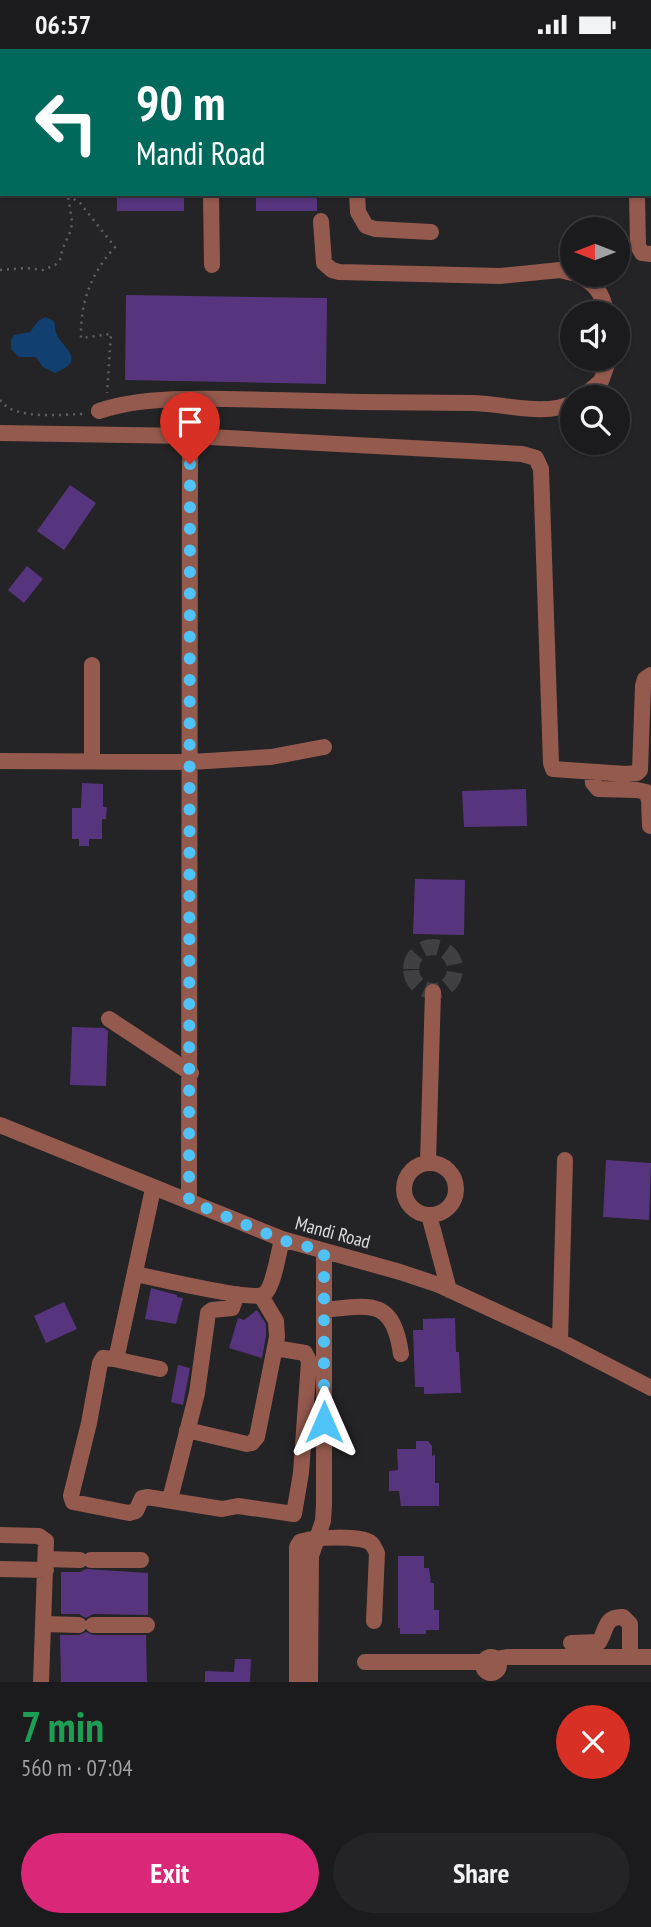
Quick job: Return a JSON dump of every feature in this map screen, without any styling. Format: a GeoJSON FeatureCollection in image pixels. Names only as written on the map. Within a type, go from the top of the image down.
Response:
{"type":"FeatureCollection","features":[{"type":"Feature","properties":{"kind":"street"},"geometry":{"type":"LineString","coordinates":[[211,196],[212,265]]}},
{"type":"Feature","properties":{"kind":"street"},"geometry":{"type":"LineString","coordinates":[[357,196],[358,212],[366,226],[375,229],[431,232]]}},
{"type":"Feature","properties":{"kind":"street"},"geometry":{"type":"LineString","coordinates":[[637,196],[638,246],[642,253],[651,254]]}},
{"type":"Feature","properties":{"kind":"street"},"geometry":{"type":"LineString","coordinates":[[321,221],[324,263],[339,272],[500,276],[560,271]]}},
{"type":"Feature","properties":{"kind":"street"},"geometry":{"type":"LineString","coordinates":[[99,411],[116,405],[152,401],[235,400],[474,403],[560,407]]}},
{"type":"Feature","properties":{"kind":"street"},"geometry":{"type":"LineString","coordinates":[[0,433],[190,436],[522,453],[536,458],[541,469],[551,767],[555,770],[631,774],[640,770],[643,686],[645,679],[651,675]]}},
{"type":"Feature","properties":{"kind":"street"},"geometry":{"type":"LineString","coordinates":[[189,1201],[190,436]]}},
{"type":"Feature","properties":{"kind":"street"},"geometry":{"type":"LineString","coordinates":[[92,665],[92,761]]}},
{"type":"Feature","properties":{"kind":"street"},"geometry":{"type":"LineString","coordinates":[[0,761],[191,762],[271,757],[324,747]]}},
{"type":"Feature","properties":{"kind":"street"},"geometry":{"type":"LineString","coordinates":[[592,772],[593,783],[598,789],[646,792],[650,826]]}},
{"type":"Feature","properties":{"kind":"street"},"geometry":{"type":"LineString","coordinates":[[428,1162],[433,992]]}},
{"type":"Feature","properties":{"kind":"street"},"geometry":{"type":"LineString","coordinates":[[109,1019],[191,1073]]}},
{"type":"Feature","properties":{"kind":"street","name":"Mandi Road"},"geometry":{"type":"LineString","coordinates":[[0,1125],[282,1240],[400,1272],[449,1290],[560,1341],[651,1388]]}},
{"type":"Feature","properties":{"kind":"street"},"geometry":{"type":"LineString","coordinates":[[560,1341],[565,1160]]}},
{"type":"Feature","properties":{"kind":"street"},"geometry":{"type":"LineString","coordinates":[[428,1162],[444,1167],[454,1180],[456,1188],[455,1197],[445,1210],[429,1215],[414,1210],[408,1204],[403,1189],[413,1168],[428,1162]]}},
{"type":"Feature","properties":{"kind":"street"},"geometry":{"type":"LineString","coordinates":[[114,1359],[136,1274],[153,1189]]}},
{"type":"Feature","properties":{"kind":"street"},"geometry":{"type":"LineString","coordinates":[[429,1215],[449,1290]]}},
{"type":"Feature","properties":{"kind":"street"},"geometry":{"type":"LineString","coordinates":[[136,1274],[237,1294],[261,1296],[266,1293],[271,1282],[282,1240]]}},
{"type":"Feature","properties":{"kind":"street"},"geometry":{"type":"LineString","coordinates":[[310,1682],[311,1556],[323,1521],[324,1505],[324,1251]]}},
{"type":"Feature","properties":{"kind":"street"},"geometry":{"type":"LineString","coordinates":[[170,1499],[197,1393],[208,1313],[212,1310],[232,1308],[237,1294]]}},
{"type":"Feature","properties":{"kind":"street"},"geometry":{"type":"LineString","coordinates":[[187,1430],[247,1444],[255,1441],[275,1347],[276,1321],[261,1296]]}},
{"type":"Feature","properties":{"kind":"street"},"geometry":{"type":"LineString","coordinates":[[324,1310],[365,1306],[378,1308],[396,1326],[401,1353]]}},
{"type":"Feature","properties":{"kind":"street"},"geometry":{"type":"LineString","coordinates":[[160,1369],[103,1358],[72,1500],[76,1504],[129,1513],[136,1511],[143,1498],[170,1499],[216,1508],[239,1506],[294,1514],[302,1473],[309,1361],[305,1353],[275,1347]]}},
{"type":"Feature","properties":{"kind":"street"},"geometry":{"type":"LineString","coordinates":[[0,1535],[43,1537],[47,1548],[41,1682]]}},
{"type":"Feature","properties":{"kind":"street"},"geometry":{"type":"LineString","coordinates":[[297,1682],[300,1542],[316,1538],[363,1540],[372,1544],[377,1553],[374,1622]]}},
{"type":"Feature","properties":{"kind":"street"},"geometry":{"type":"LineString","coordinates":[[0,1569],[85,1560],[141,1560]]}},
{"type":"Feature","properties":{"kind":"street"},"geometry":{"type":"LineString","coordinates":[[571,1643],[599,1642],[607,1622],[623,1617],[630,1624],[630,1657]]}},
{"type":"Feature","properties":{"kind":"street"},"geometry":{"type":"LineString","coordinates":[[44,1625],[147,1625]]}},
{"type":"Feature","properties":{"kind":"street"},"geometry":{"type":"LineString","coordinates":[[365,1662],[490,1661],[506,1657],[651,1657]]}},
{"type":"Feature","properties":{"kind":"path"},"geometry":{"type":"LineString","coordinates":[[0,270],[25,268],[43,271],[55,265],[61,258],[71,230],[72,222],[66,196]]}},
{"type":"Feature","properties":{"kind":"path"},"geometry":{"type":"LineString","coordinates":[[0,400],[3,405],[27,414],[93,414],[104,405],[109,383],[111,334],[81,338],[80,319],[93,277],[115,247],[80,203],[68,196]]}},
{"type":"Feature","properties":{"kind":"water"},"geometry":{"type":"Polygon","coordinates":[[[45,317],[54,321],[56,333],[72,358],[65,368],[55,373],[43,367],[36,357],[19,357],[11,349],[14,335],[30,332],[38,321],[45,317]]]}},
{"type":"Feature","properties":{"kind":"building"},"geometry":{"type":"Polygon","coordinates":[[[117,196],[184,196],[184,211],[117,211],[117,196]]]}},
{"type":"Feature","properties":{"kind":"building"},"geometry":{"type":"Polygon","coordinates":[[[256,196],[317,196],[317,211],[256,211],[256,196]]]}},
{"type":"Feature","properties":{"kind":"building"},"geometry":{"type":"Polygon","coordinates":[[[126,295],[327,298],[326,384],[125,380],[126,295]]]}},
{"type":"Feature","properties":{"kind":"building"},"geometry":{"type":"Polygon","coordinates":[[[70,485],[96,503],[64,550],[37,531],[70,485]]]}},
{"type":"Feature","properties":{"kind":"building"},"geometry":{"type":"Polygon","coordinates":[[[27,566],[43,579],[24,603],[8,590],[27,566]]]}},
{"type":"Feature","properties":{"kind":"building"},"geometry":{"type":"Polygon","coordinates":[[[82,783],[103,784],[103,807],[107,807],[106,819],[102,819],[102,839],[89,839],[89,846],[79,846],[79,839],[72,839],[72,808],[81,808],[82,783]]]}},
{"type":"Feature","properties":{"kind":"building"},"geometry":{"type":"Polygon","coordinates":[[[526,789],[527,826],[464,827],[462,791],[526,789]]]}},
{"type":"Feature","properties":{"kind":"building"},"geometry":{"type":"Polygon","coordinates":[[[415,879],[465,880],[464,935],[413,934],[415,879]]]}},
{"type":"Feature","properties":{"kind":"building"},"geometry":{"type":"Polygon","coordinates":[[[72,1027],[104,1028],[108,1031],[106,1086],[70,1085],[72,1027]]]}},
{"type":"Feature","properties":{"kind":"building"},"geometry":{"type":"Polygon","coordinates":[[[606,1160],[651,1163],[649,1220],[603,1217],[606,1160]]]}},
{"type":"Feature","properties":{"kind":"building"},"geometry":{"type":"Polygon","coordinates":[[[151,1288],[183,1298],[176,1324],[145,1319],[151,1288]]]}},
{"type":"Feature","properties":{"kind":"building"},"geometry":{"type":"Polygon","coordinates":[[[64,1302],[77,1329],[46,1343],[34,1316],[64,1302]]]}},
{"type":"Feature","properties":{"kind":"building"},"geometry":{"type":"Polygon","coordinates":[[[257,1310],[266,1324],[262,1358],[229,1348],[238,1318],[244,1320],[257,1310]]]}},
{"type":"Feature","properties":{"kind":"building"},"geometry":{"type":"Polygon","coordinates":[[[455,1318],[461,1393],[424,1394],[424,1387],[415,1387],[413,1330],[423,1330],[423,1319],[455,1318]]]}},
{"type":"Feature","properties":{"kind":"building"},"geometry":{"type":"Polygon","coordinates":[[[178,1365],[190,1368],[183,1405],[171,1402],[178,1365]]]}},
{"type":"Feature","properties":{"kind":"building"},"geometry":{"type":"Polygon","coordinates":[[[416,1441],[428,1441],[432,1446],[432,1456],[435,1455],[435,1483],[439,1483],[439,1506],[401,1506],[399,1491],[389,1491],[389,1471],[398,1470],[397,1449],[416,1449],[416,1441]]]}},
{"type":"Feature","properties":{"kind":"building"},"geometry":{"type":"Polygon","coordinates":[[[398,1556],[424,1556],[424,1568],[429,1568],[431,1583],[434,1583],[434,1610],[439,1610],[439,1630],[426,1630],[426,1634],[400,1634],[398,1556]]]}},
{"type":"Feature","properties":{"kind":"building"},"geometry":{"type":"Polygon","coordinates":[[[86,1569],[148,1573],[148,1615],[93,1614],[86,1618],[79,1614],[61,1614],[61,1572],[80,1572],[86,1569]]]}},
{"type":"Feature","properties":{"kind":"building"},"geometry":{"type":"Polygon","coordinates":[[[86,1632],[93,1635],[146,1635],[147,1682],[61,1682],[60,1635],[79,1635],[86,1632]]]}},
{"type":"Feature","properties":{"kind":"building"},"geometry":{"type":"Polygon","coordinates":[[[235,1659],[251,1659],[250,1682],[205,1682],[205,1671],[234,1672],[235,1659]]]}},
{"type":"Feature","properties":{"kind":"tunnel"},"geometry":{"type":"LineString","coordinates":[[433,947],[449,953],[455,969],[449,985],[433,991],[417,985],[411,969],[417,953],[433,947]]}},
{"type":"Feature","properties":{"kind":"route"},"geometry":{"type":"LineString","coordinates":[[190,464],[189,1201],[282,1240],[324,1251],[324,1422]]}}]}
